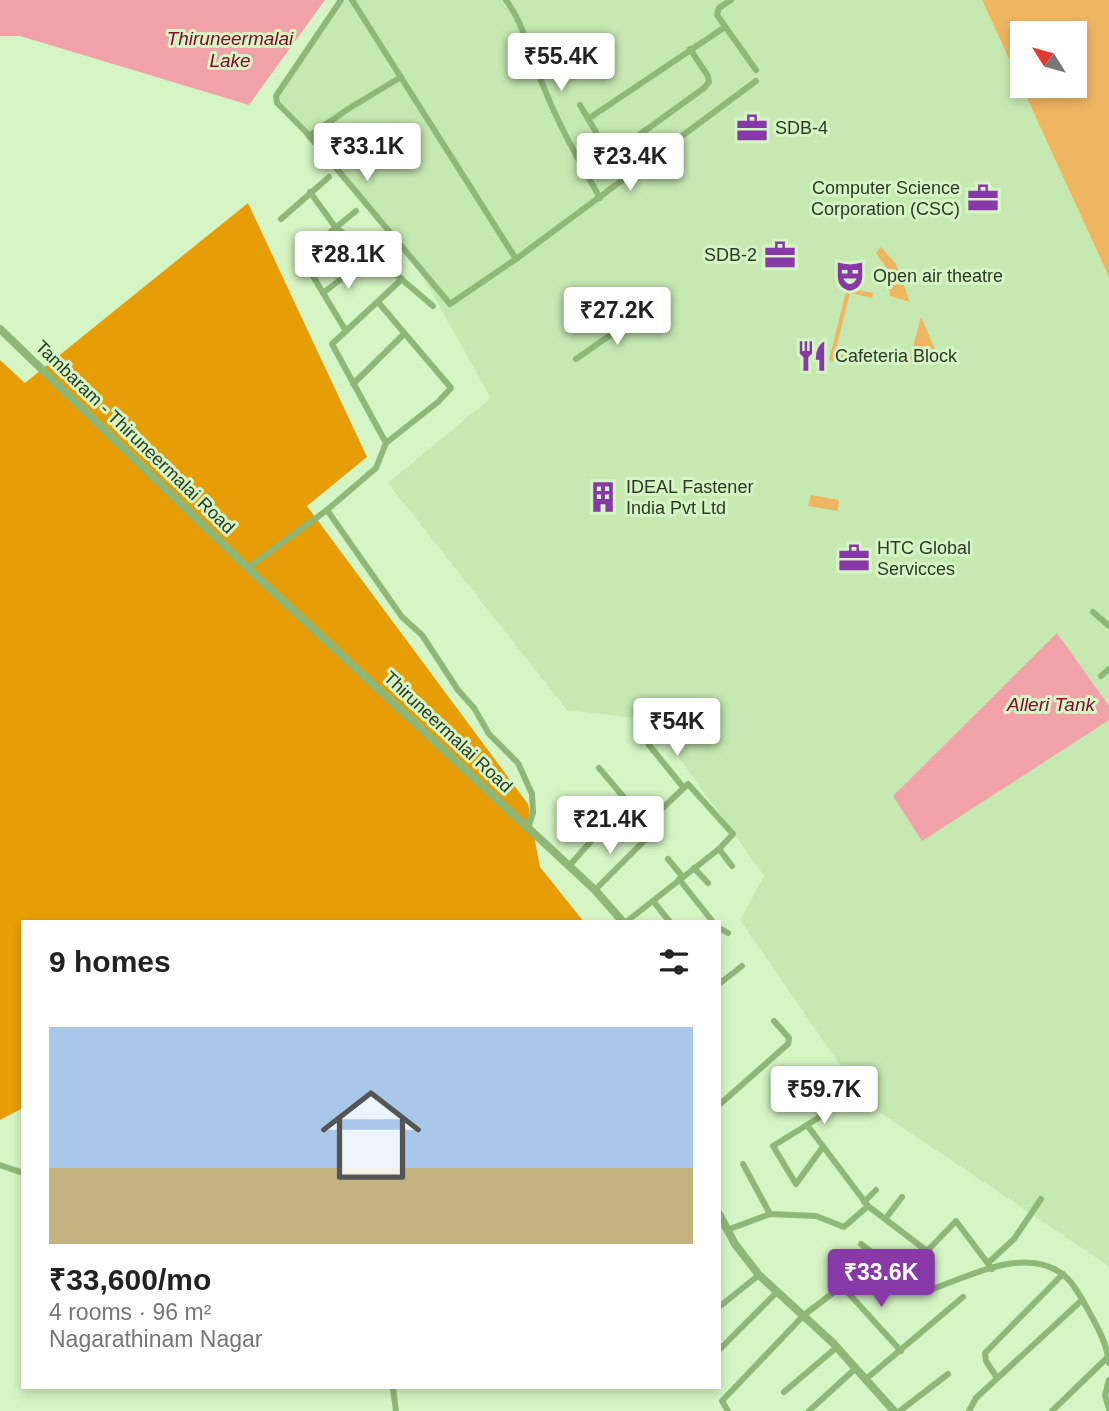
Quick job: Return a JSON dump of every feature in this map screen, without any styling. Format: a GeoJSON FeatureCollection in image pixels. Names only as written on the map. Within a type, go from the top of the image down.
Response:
{"type":"FeatureCollection","features":[{"type":"Feature","properties":{"kind":"street"},"geometry":{"type":"LineString","coordinates":[[341,0],[276,96],[277,103],[309,136],[450,304],[600,198],[757,81]]}},
{"type":"Feature","properties":{"kind":"street"},"geometry":{"type":"LineString","coordinates":[[352,0],[516,259]]}},
{"type":"Feature","properties":{"kind":"street"},"geometry":{"type":"LineString","coordinates":[[506,0],[519,17],[530,55],[561,129],[600,198]]}},
{"type":"Feature","properties":{"kind":"street"},"geometry":{"type":"LineString","coordinates":[[730,0],[716,11],[756,70]]}},
{"type":"Feature","properties":{"kind":"street"},"geometry":{"type":"LineString","coordinates":[[588,119],[725,27]]}},
{"type":"Feature","properties":{"kind":"street"},"geometry":{"type":"LineString","coordinates":[[610,156],[709,82],[708,76],[690,50]]}},
{"type":"Feature","properties":{"kind":"street"},"geometry":{"type":"LineString","coordinates":[[309,136],[401,77]]}},
{"type":"Feature","properties":{"kind":"street"},"geometry":{"type":"LineString","coordinates":[[580,105],[618,169]]}},
{"type":"Feature","properties":{"kind":"street"},"geometry":{"type":"LineString","coordinates":[[281,219],[330,177]]}},
{"type":"Feature","properties":{"kind":"street"},"geometry":{"type":"LineString","coordinates":[[310,192],[336,228],[372,254],[433,306]]}},
{"type":"Feature","properties":{"kind":"street"},"geometry":{"type":"LineString","coordinates":[[346,331],[301,256],[356,211]]}},
{"type":"Feature","properties":{"kind":"street"},"geometry":{"type":"LineString","coordinates":[[323,293],[387,243]]}},
{"type":"Feature","properties":{"kind":"street"},"geometry":{"type":"LineString","coordinates":[[386,443],[332,344],[402,279]]}},
{"type":"Feature","properties":{"kind":"street"},"geometry":{"type":"LineString","coordinates":[[248,568],[327,510],[376,468],[386,443],[438,402],[451,388],[377,302]]}},
{"type":"Feature","properties":{"kind":"street"},"geometry":{"type":"LineString","coordinates":[[576,359],[642,313]]}},
{"type":"Feature","properties":{"kind":"street","name":"Tambaram - Thiruneermalai Road"},"geometry":{"type":"LineString","coordinates":[[0,329],[248,568]]}},
{"type":"Feature","properties":{"kind":"street"},"geometry":{"type":"LineString","coordinates":[[354,384],[404,334]]}},
{"type":"Feature","properties":{"kind":"street"},"geometry":{"type":"LineString","coordinates":[[327,510],[402,617],[422,635],[458,690],[474,708],[489,734],[518,763],[532,794],[533,813],[528,828]]}},
{"type":"Feature","properties":{"kind":"street","name":"Thiruneermalai Road"},"geometry":{"type":"LineString","coordinates":[[248,568],[595,890],[622,920]]}},
{"type":"Feature","properties":{"kind":"street"},"geometry":{"type":"LineString","coordinates":[[1093,612],[1109,626]]}},
{"type":"Feature","properties":{"kind":"street"},"geometry":{"type":"LineString","coordinates":[[1101,676],[1109,669]]}},
{"type":"Feature","properties":{"kind":"street"},"geometry":{"type":"LineString","coordinates":[[649,745],[683,788]]}},
{"type":"Feature","properties":{"kind":"street"},"geometry":{"type":"LineString","coordinates":[[599,768],[645,822],[683,788],[690,785],[732,832],[732,836],[719,849],[627,920]]}},
{"type":"Feature","properties":{"kind":"street"},"geometry":{"type":"LineString","coordinates":[[569,866],[616,813]]}},
{"type":"Feature","properties":{"kind":"street"},"geometry":{"type":"LineString","coordinates":[[595,890],[645,840]]}},
{"type":"Feature","properties":{"kind":"street"},"geometry":{"type":"LineString","coordinates":[[719,849],[732,866]]}},
{"type":"Feature","properties":{"kind":"street"},"geometry":{"type":"LineString","coordinates":[[668,859],[712,920]]}},
{"type":"Feature","properties":{"kind":"street"},"geometry":{"type":"LineString","coordinates":[[694,867],[708,883]]}},
{"type":"Feature","properties":{"kind":"street"},"geometry":{"type":"LineString","coordinates":[[653,901],[668,920]]}},
{"type":"Feature","properties":{"kind":"street"},"geometry":{"type":"LineString","coordinates":[[721,929],[728,933]]}},
{"type":"Feature","properties":{"kind":"street"},"geometry":{"type":"LineString","coordinates":[[721,982],[742,966]]}},
{"type":"Feature","properties":{"kind":"street"},"geometry":{"type":"LineString","coordinates":[[721,1103],[788,1044],[789,1038],[774,1021]]}},
{"type":"Feature","properties":{"kind":"street"},"geometry":{"type":"LineString","coordinates":[[822,1148],[796,1184],[773,1146],[826,1114]]}},
{"type":"Feature","properties":{"kind":"street"},"geometry":{"type":"LineString","coordinates":[[807,1125],[866,1204],[927,1251]]}},
{"type":"Feature","properties":{"kind":"street"},"geometry":{"type":"LineString","coordinates":[[743,1164],[770,1214]]}},
{"type":"Feature","properties":{"kind":"street"},"geometry":{"type":"LineString","coordinates":[[0,1165],[21,1172]]}},
{"type":"Feature","properties":{"kind":"street"},"geometry":{"type":"LineString","coordinates":[[727,1230],[770,1214],[816,1216],[844,1227],[876,1190]]}},
{"type":"Feature","properties":{"kind":"street"},"geometry":{"type":"LineString","coordinates":[[886,1218],[902,1197]]}},
{"type":"Feature","properties":{"kind":"street"},"geometry":{"type":"LineString","coordinates":[[990,1266],[1014,1239],[1041,1199]]}},
{"type":"Feature","properties":{"kind":"street"},"geometry":{"type":"LineString","coordinates":[[721,1218],[735,1244],[759,1275],[837,1347],[894,1411]]}},
{"type":"Feature","properties":{"kind":"street"},"geometry":{"type":"LineString","coordinates":[[728,1411],[722,1401],[804,1315],[842,1286],[868,1286],[904,1273],[957,1221],[990,1266]]}},
{"type":"Feature","properties":{"kind":"street"},"geometry":{"type":"LineString","coordinates":[[861,1244],[927,1292],[990,1266],[1033,1261],[1063,1274],[1083,1300],[1102,1334],[1109,1363]]}},
{"type":"Feature","properties":{"kind":"street"},"geometry":{"type":"LineString","coordinates":[[997,1378],[986,1361],[985,1353],[1063,1274]]}},
{"type":"Feature","properties":{"kind":"street"},"geometry":{"type":"LineString","coordinates":[[721,1305],[759,1275]]}},
{"type":"Feature","properties":{"kind":"street"},"geometry":{"type":"LineString","coordinates":[[842,1286],[901,1351]]}},
{"type":"Feature","properties":{"kind":"street"},"geometry":{"type":"LineString","coordinates":[[721,1348],[777,1292]]}},
{"type":"Feature","properties":{"kind":"street"},"geometry":{"type":"LineString","coordinates":[[866,1379],[963,1297]]}},
{"type":"Feature","properties":{"kind":"street"},"geometry":{"type":"LineString","coordinates":[[969,1411],[973,1401],[1083,1300]]}},
{"type":"Feature","properties":{"kind":"street"},"geometry":{"type":"LineString","coordinates":[[784,1392],[837,1347]]}},
{"type":"Feature","properties":{"kind":"street"},"geometry":{"type":"LineString","coordinates":[[1052,1411],[1108,1357]]}},
{"type":"Feature","properties":{"kind":"street"},"geometry":{"type":"LineString","coordinates":[[809,1411],[856,1368]]}},
{"type":"Feature","properties":{"kind":"street"},"geometry":{"type":"LineString","coordinates":[[900,1411],[948,1374]]}},
{"type":"Feature","properties":{"kind":"street"},"geometry":{"type":"LineString","coordinates":[[1109,1380],[1105,1395],[1109,1409]]}},
{"type":"Feature","properties":{"kind":"street"},"geometry":{"type":"LineString","coordinates":[[393,1389],[396,1411]]}},
{"type":"Feature","properties":{"kind":"shaded area"},"geometry":{"type":"Polygon","coordinates":[[[343,0],[982,0],[1010,61],[1010,98],[1027,98],[1109,277],[1109,1266],[867,1104],[740,920],[764,876],[652,720],[567,710],[388,483],[491,398],[419,270],[363,200],[274,101],[343,0]]]}},
{"type":"Feature","properties":{"kind":"shaded area"},"geometry":{"type":"Polygon","coordinates":[[[982,0],[1109,0],[1109,277],[1027,98],[1087,98],[1087,21],[1010,21],[1010,61],[982,0]]]}},
{"type":"Feature","properties":{"kind":"shaded area"},"geometry":{"type":"Polygon","coordinates":[[[248,203],[367,457],[307,506],[528,804],[540,867],[582,920],[21,920],[21,1109],[0,1120],[0,360],[25,383],[248,203]]]}},
{"type":"Feature","properties":{"kind":"shaded area"},"geometry":{"type":"Polygon","coordinates":[[[881,247],[896,264],[910,302],[890,296],[888,270],[876,253],[881,247]]]}},
{"type":"Feature","properties":{"kind":"shaded area"},"geometry":{"type":"Polygon","coordinates":[[[847,288],[873,293],[872,298],[850,293],[835,353],[846,356],[844,364],[829,360],[847,288]]]}},
{"type":"Feature","properties":{"kind":"shaded area"},"geometry":{"type":"Polygon","coordinates":[[[921,317],[935,349],[908,365],[921,317]]]}},
{"type":"Feature","properties":{"kind":"shaded area"},"geometry":{"type":"Polygon","coordinates":[[[811,495],[839,500],[838,511],[808,506],[811,495]]]}},
{"type":"Feature","properties":{"kind":"water","name":"Thiruneermalai Lake"},"geometry":{"type":"Polygon","coordinates":[[[0,0],[325,0],[249,105],[20,36],[0,36],[0,0]]]}},
{"type":"Feature","properties":{"kind":"water","name":"Alleri Tank"},"geometry":{"type":"Polygon","coordinates":[[[1057,633],[1109,706],[1109,720],[922,841],[893,796],[1057,633]]]}},
{"type":"Feature","properties":{"kind":"place","name":"SDB-4"},"geometry":{"type":"Point","coordinates":[752,128]}},
{"type":"Feature","properties":{"kind":"place","name":"Computer Science Corporation (CSC)"},"geometry":{"type":"Point","coordinates":[983,198]}},
{"type":"Feature","properties":{"kind":"place","name":"SDB-2"},"geometry":{"type":"Point","coordinates":[780,255]}},
{"type":"Feature","properties":{"kind":"place","name":"Open air theatre"},"geometry":{"type":"Point","coordinates":[850,276]}},
{"type":"Feature","properties":{"kind":"place","name":"Cafeteria Block"},"geometry":{"type":"Point","coordinates":[812,356]}},
{"type":"Feature","properties":{"kind":"place","name":"IDEAL Fastener India Pvt Ltd"},"geometry":{"type":"Point","coordinates":[603,497]}},
{"type":"Feature","properties":{"kind":"place","name":"HTC Global Servicces"},"geometry":{"type":"Point","coordinates":[854,558]}}]}
